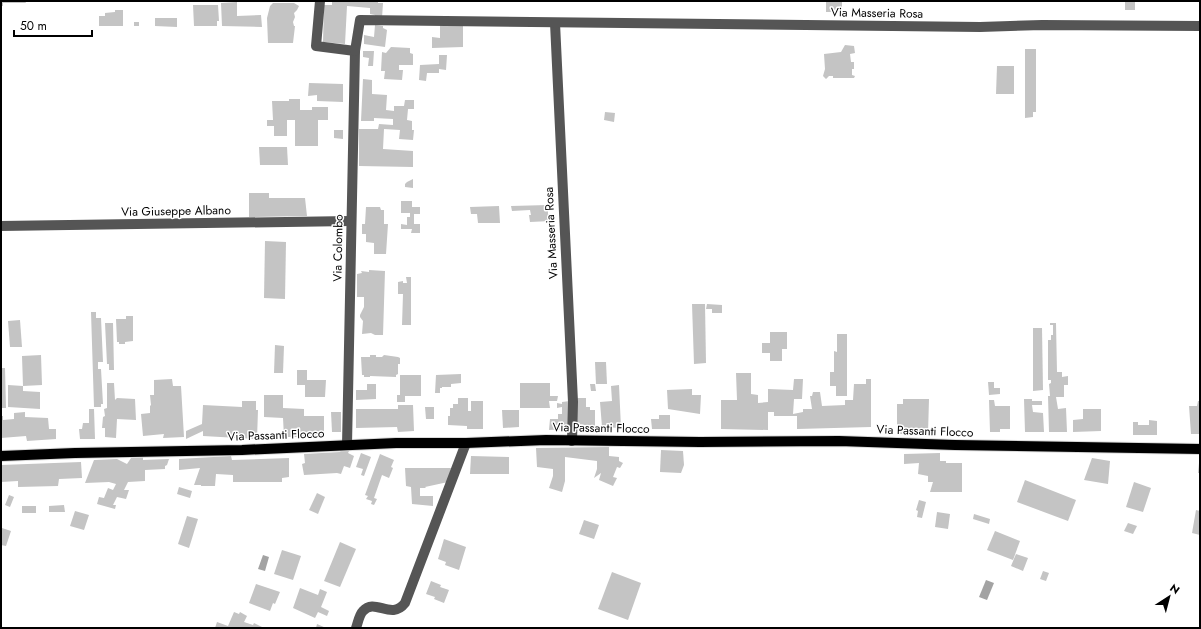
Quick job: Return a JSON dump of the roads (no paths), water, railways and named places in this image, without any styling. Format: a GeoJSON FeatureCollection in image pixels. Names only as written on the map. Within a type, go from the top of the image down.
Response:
{"type":"FeatureCollection","features":[{"type":"Feature","properties":{"kind":"main road","name":"Via Passanti Flocco"},"geometry":{"type":"LineString","coordinates":[[1,456],[242,450],[396,443],[466,443],[546,440],[572,442],[839,441],[955,445],[1200,449]]}},
{"type":"Feature","properties":{"kind":"street"},"geometry":{"type":"LineString","coordinates":[[320,1],[316,46],[354,51]]}},
{"type":"Feature","properties":{"kind":"street","name":"Via Colombo"},"geometry":{"type":"LineString","coordinates":[[347,445],[354,51],[360,20],[431,22]]}},
{"type":"Feature","properties":{"kind":"street","name":"Via Masseria Rosa"},"geometry":{"type":"LineString","coordinates":[[431,22],[980,27],[1042,25],[1200,26]]}},
{"type":"Feature","properties":{"kind":"street","name":"Via Masseria Rosa"},"geometry":{"type":"LineString","coordinates":[[555,23],[573,402],[572,442]]}},
{"type":"Feature","properties":{"kind":"street","name":"Via Giuseppe Albano"},"geometry":{"type":"LineString","coordinates":[[1,226],[351,221]]}},
{"type":"Feature","properties":{"kind":"street"},"geometry":{"type":"LineString","coordinates":[[356,628],[362,612],[368,607],[371,606],[390,611],[400,609],[406,603],[466,443]]}}]}
